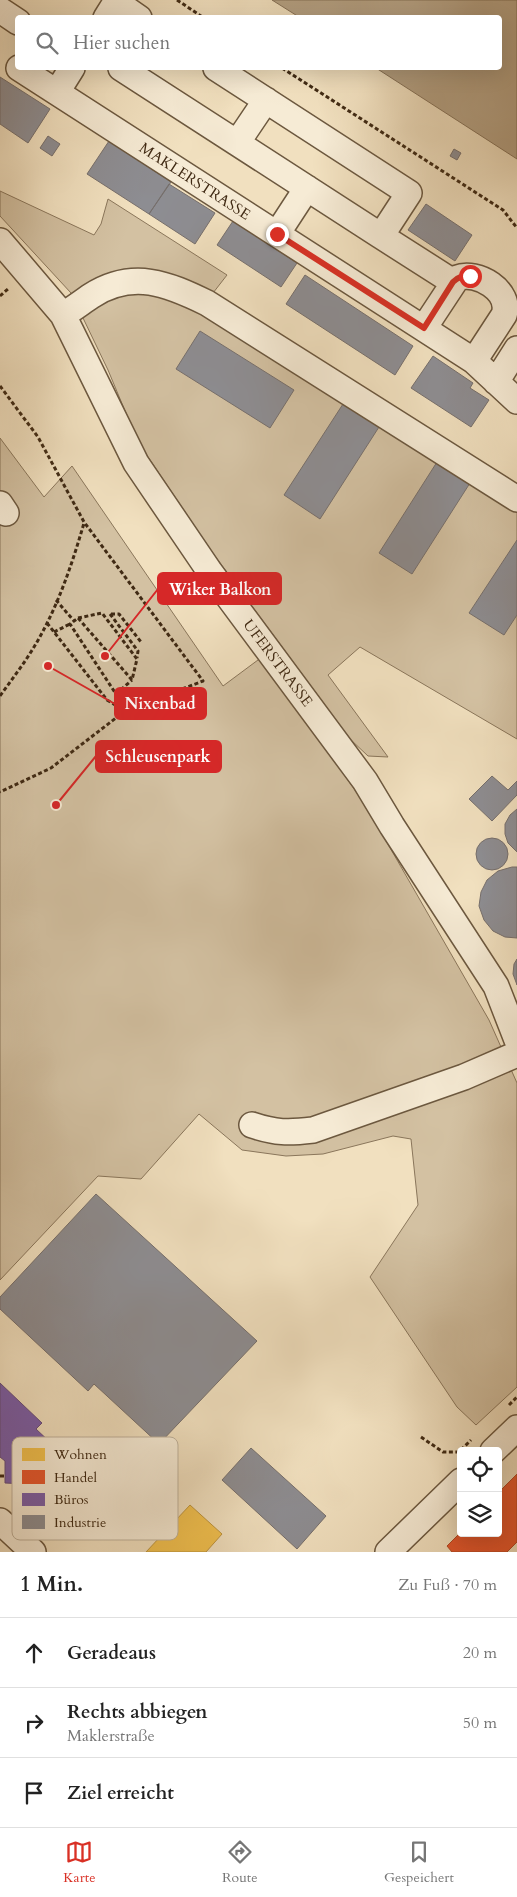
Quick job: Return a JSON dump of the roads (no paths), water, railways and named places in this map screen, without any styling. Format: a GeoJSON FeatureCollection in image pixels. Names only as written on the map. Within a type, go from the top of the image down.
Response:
{"type":"FeatureCollection","features":[{"type":"Feature","properties":{"kind":"street"},"geometry":{"type":"LineString","coordinates":[[108,15],[116,2],[135,15]]}},
{"type":"Feature","properties":{"kind":"street"},"geometry":{"type":"LineString","coordinates":[[0,10],[15,20]]}},
{"type":"Feature","properties":{"kind":"street","name":"MAKLERSTRASSE"},"geometry":{"type":"LineString","coordinates":[[0,56],[15,65]]}},
{"type":"Feature","properties":{"kind":"street","name":"MAKLERSTRASSE"},"geometry":{"type":"LineString","coordinates":[[23,70],[474,361],[517,401]]}},
{"type":"Feature","properties":{"kind":"street"},"geometry":{"type":"LineString","coordinates":[[57,92],[71,70]]}},
{"type":"Feature","properties":{"kind":"street"},"geometry":{"type":"LineString","coordinates":[[124,70],[453,282]]}},
{"type":"Feature","properties":{"kind":"street"},"geometry":{"type":"LineString","coordinates":[[219,70],[409,193],[381,236]]}},
{"type":"Feature","properties":{"kind":"street"},"geometry":{"type":"LineString","coordinates":[[237,143],[266,100]]}},
{"type":"Feature","properties":{"kind":"street"},"geometry":{"type":"LineString","coordinates":[[277,234],[307,188]]}},
{"type":"Feature","properties":{"kind":"street","name":"UFERSTRASSE"},"geometry":{"type":"LineString","coordinates":[[0,241],[63,315],[136,463],[210,572],[365,781],[496,986],[517,1040]]}},
{"type":"Feature","properties":{"kind":"street"},"geometry":{"type":"LineString","coordinates":[[424,328],[457,278],[463,276],[477,278],[498,290],[506,302],[504,315],[474,361]]}},
{"type":"Feature","properties":{"kind":"street"},"geometry":{"type":"LineString","coordinates":[[63,315],[92,295],[118,285],[145,281],[181,290],[207,303],[517,499]]}},
{"type":"Feature","properties":{"kind":"street"},"geometry":{"type":"LineString","coordinates":[[496,382],[517,349]]}},
{"type":"Feature","properties":{"kind":"street"},"geometry":{"type":"LineString","coordinates":[[252,1126],[269,1131],[289,1133],[313,1130],[464,1077],[517,1054]]}},
{"type":"Feature","properties":{"kind":"street"},"geometry":{"type":"LineString","coordinates":[[483,1444],[510,1419]]}},
{"type":"Feature","properties":{"kind":"street"},"geometry":{"type":"LineString","coordinates":[[388,1552],[457,1485]]}},
{"type":"Feature","properties":{"kind":"street"},"geometry":{"type":"LineString","coordinates":[[0,1521],[12,1532]]}},
{"type":"Feature","properties":{"kind":"street"},"geometry":{"type":"LineString","coordinates":[[20,1540],[33,1552]]}},
{"type":"Feature","properties":{"kind":"place","name":"Wiker Balkon"},"geometry":{"type":"Point","coordinates":[105,656]}},
{"type":"Feature","properties":{"kind":"place","name":"Nixenbad"},"geometry":{"type":"Point","coordinates":[48,666]}},
{"type":"Feature","properties":{"kind":"place","name":"Schleusenpark"},"geometry":{"type":"Point","coordinates":[56,805]}}]}
